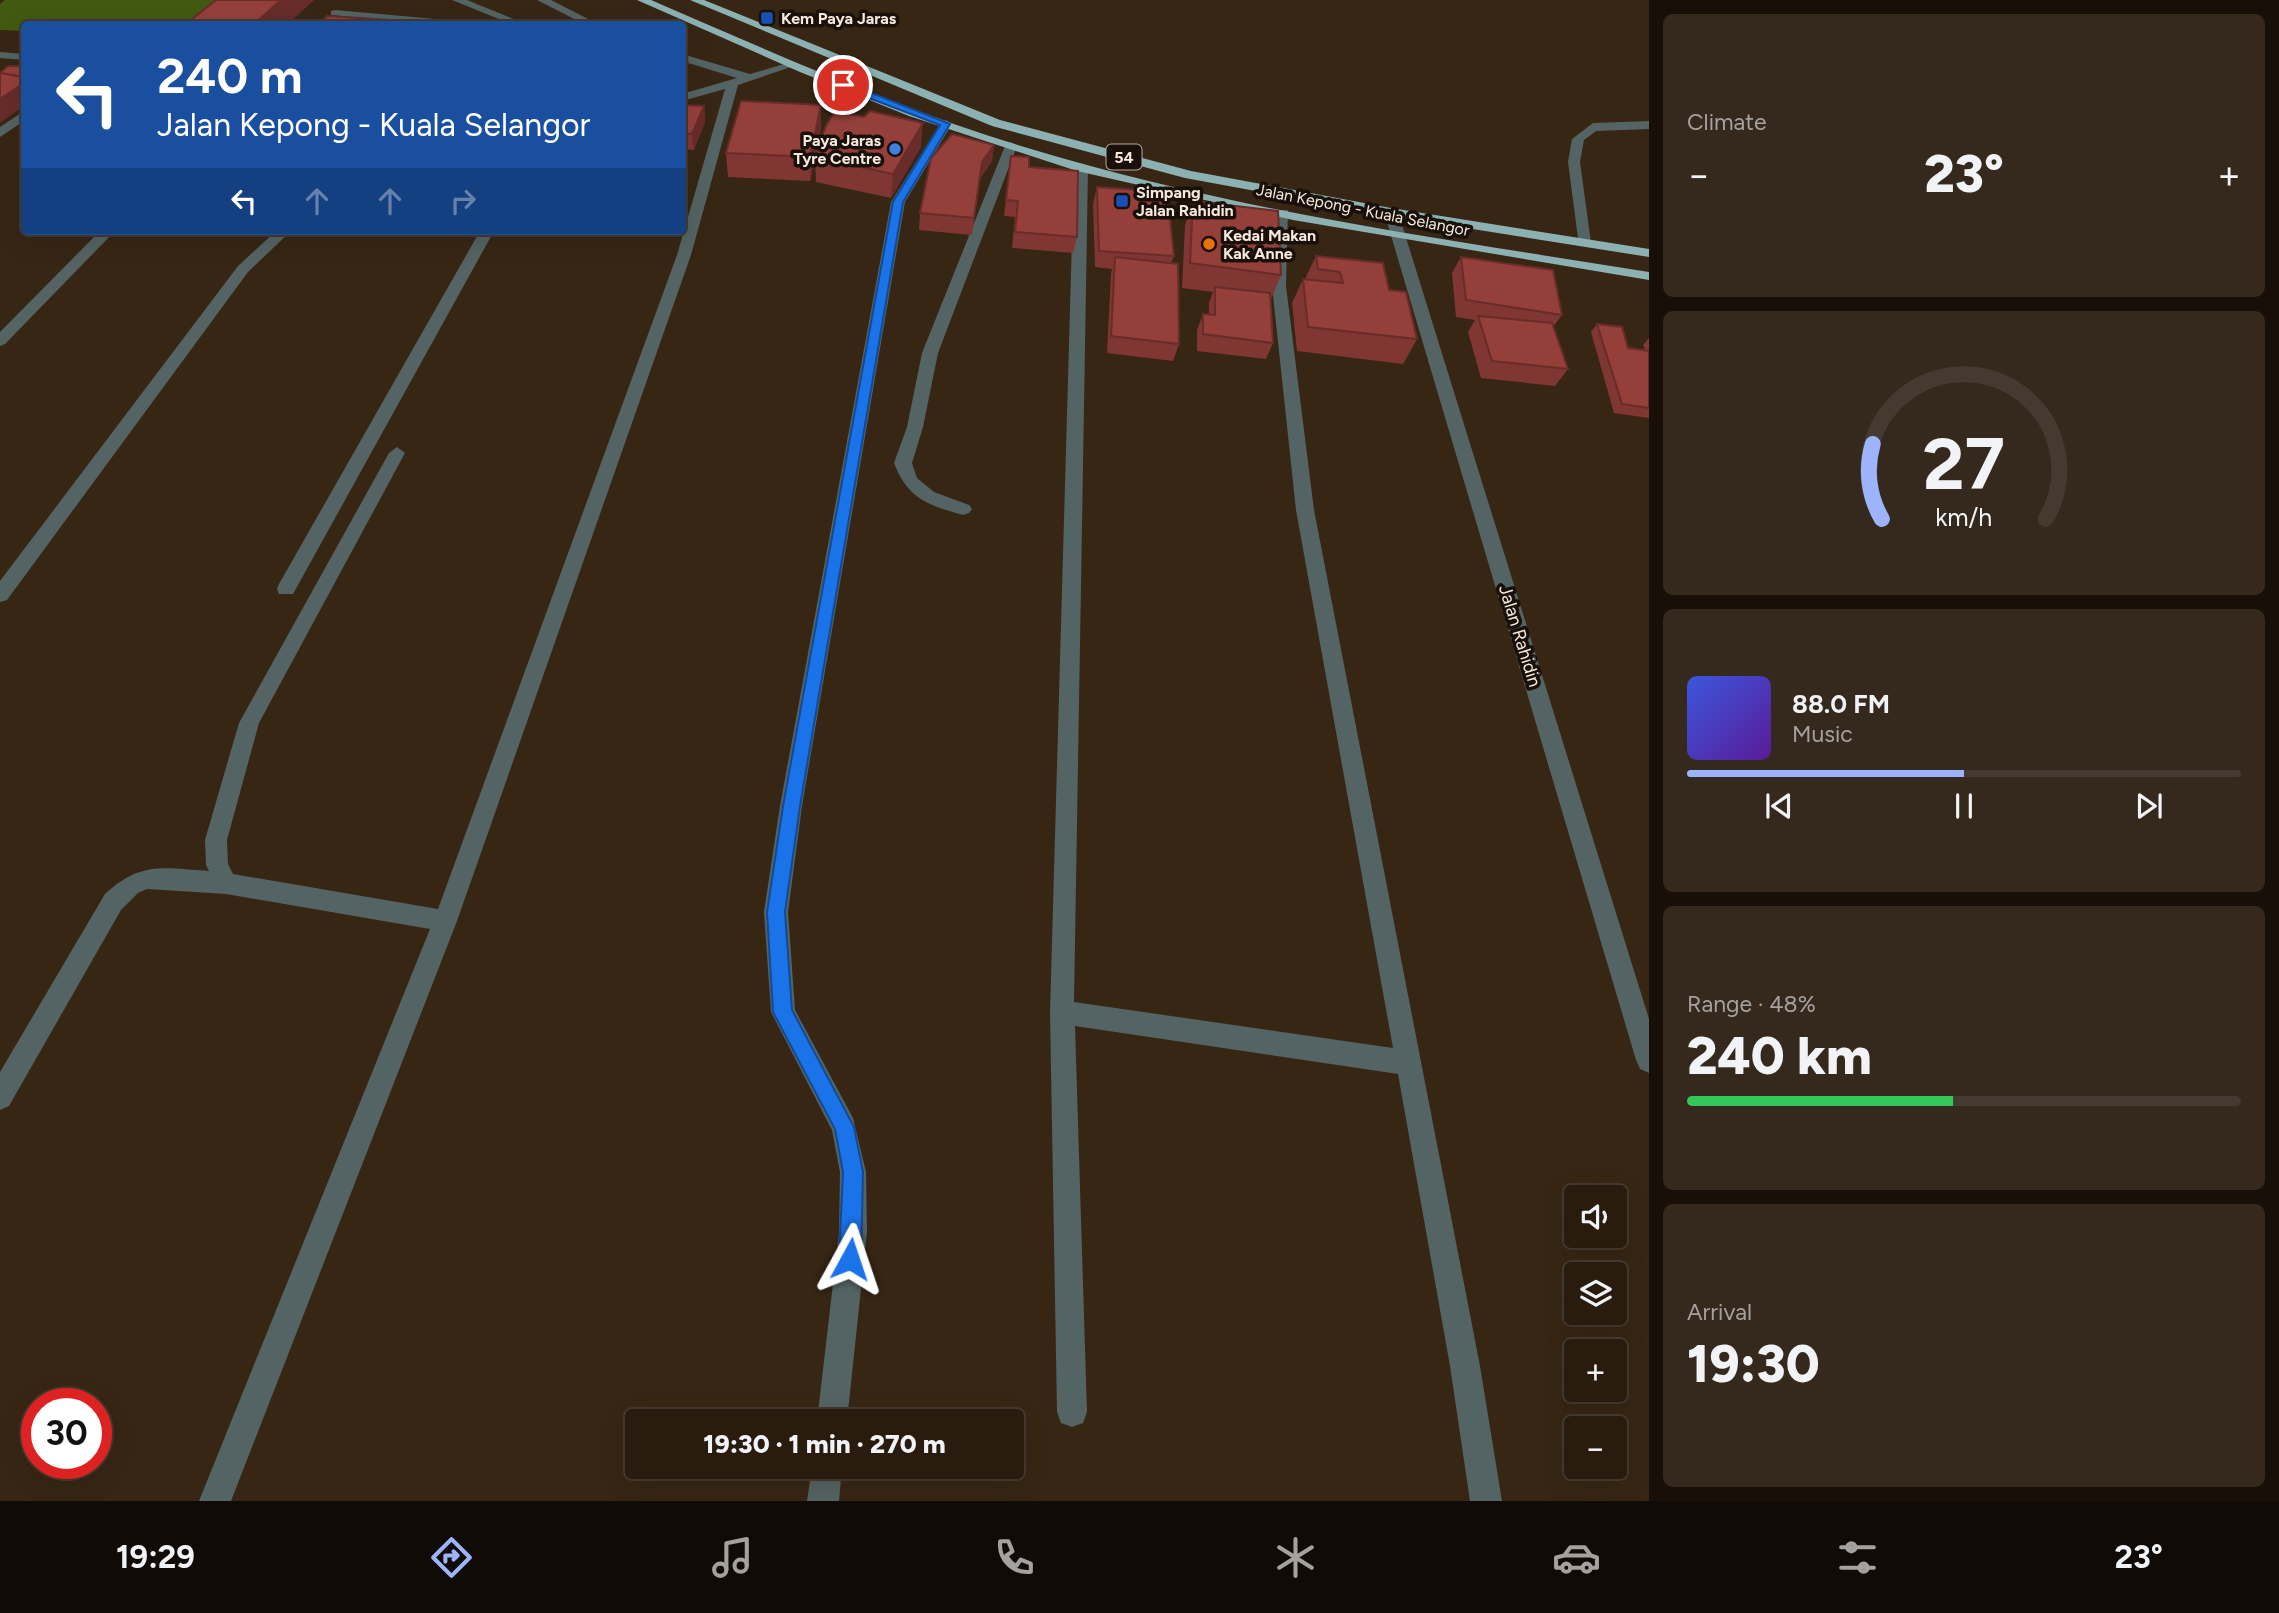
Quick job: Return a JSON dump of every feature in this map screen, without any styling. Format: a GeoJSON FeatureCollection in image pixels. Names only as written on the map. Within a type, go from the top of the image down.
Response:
{"type":"FeatureCollection","features":[{"type":"Feature","properties":{"kind":"highway","name":"Jalan Kepong - Kuala Selangor"},"geometry":{"type":"LineString","coordinates":[[642,0],[791,65],[946,124],[1081,168],[1193,195],[1399,237],[1649,276]]}},
{"type":"Feature","properties":{"kind":"highway","name":"Jalan Kepong - Kuala Selangor"},"geometry":{"type":"LineString","coordinates":[[695,0],[996,122],[1190,175],[1391,212],[1649,253]]}},
{"type":"Feature","properties":{"kind":"street"},"geometry":{"type":"LineString","coordinates":[[344,0],[331,16],[410,21]]}},
{"type":"Feature","properties":{"kind":"street"},"geometry":{"type":"LineString","coordinates":[[457,0],[512,21]]}},
{"type":"Feature","properties":{"kind":"street"},"geometry":{"type":"LineString","coordinates":[[542,0],[586,21]]}},
{"type":"Feature","properties":{"kind":"street"},"geometry":{"type":"LineString","coordinates":[[0,55],[21,57]]}},
{"type":"Feature","properties":{"kind":"street"},"geometry":{"type":"LineString","coordinates":[[686,59],[742,81]]}},
{"type":"Feature","properties":{"kind":"street"},"geometry":{"type":"LineString","coordinates":[[686,97],[791,65]]}},
{"type":"Feature","properties":{"kind":"street"},"geometry":{"type":"LineString","coordinates":[[215,1501],[445,921],[684,256],[742,81]]}},
{"type":"Feature","properties":{"kind":"street"},"geometry":{"type":"LineString","coordinates":[[0,133],[21,117]]}},
{"type":"Feature","properties":{"kind":"street"},"geometry":{"type":"LineString","coordinates":[[833,1409],[853,1232],[853,1172],[844,1127],[783,1012],[776,912],[791,806],[898,202],[946,124]]}},
{"type":"Feature","properties":{"kind":"street"},"geometry":{"type":"LineString","coordinates":[[1584,243],[1574,162],[1578,139],[1593,127],[1649,125]]}},
{"type":"Feature","properties":{"kind":"street"},"geometry":{"type":"LineString","coordinates":[[963,509],[928,496],[910,481],[903,463],[915,428],[930,353],[1010,146]]}},
{"type":"Feature","properties":{"kind":"street"},"geometry":{"type":"LineString","coordinates":[[1072,1412],[1062,1012],[1081,168]]}},
{"type":"Feature","properties":{"kind":"street","name":"Jalan Rahidin"},"geometry":{"type":"LineString","coordinates":[[1391,212],[1649,1060]]}},
{"type":"Feature","properties":{"kind":"street"},"geometry":{"type":"LineString","coordinates":[[1283,214],[1279,286],[1305,510],[1465,1366],[1486,1501]]}},
{"type":"Feature","properties":{"kind":"street"},"geometry":{"type":"LineString","coordinates":[[0,341],[104,235]]}},
{"type":"Feature","properties":{"kind":"street"},"geometry":{"type":"LineString","coordinates":[[0,595],[243,269],[280,235]]}},
{"type":"Feature","properties":{"kind":"street"},"geometry":{"type":"LineString","coordinates":[[286,589],[485,235]]}},
{"type":"Feature","properties":{"kind":"street"},"geometry":{"type":"LineString","coordinates":[[226,883],[217,865],[216,840],[249,723],[397,453]]}},
{"type":"Feature","properties":{"kind":"street"},"geometry":{"type":"LineString","coordinates":[[0,1097],[113,902],[130,886],[146,879],[226,883],[445,921]]}},
{"type":"Feature","properties":{"kind":"street"},"geometry":{"type":"LineString","coordinates":[[1062,1012],[1408,1063]]}},
{"type":"Feature","properties":{"kind":"street"},"geometry":{"type":"LineString","coordinates":[[823,1501],[826,1479]]}},
{"type":"Feature","properties":{"kind":"green space"},"geometry":{"type":"Polygon","coordinates":[[[5,0],[228,0],[204,21],[21,21],[21,31],[0,30],[0,4],[5,0]]]}},
{"type":"Feature","properties":{"kind":"building"},"geometry":{"type":"Polygon","coordinates":[[[216,0],[281,0],[257,21],[190,21],[216,0]]]}},
{"type":"Feature","properties":{"kind":"building"},"geometry":{"type":"Polygon","coordinates":[[[327,16],[408,21],[322,21],[327,16]]]}},
{"type":"Feature","properties":{"kind":"building"},"geometry":{"type":"Polygon","coordinates":[[[8,66],[21,66],[21,76],[0,73],[8,66]]]}},
{"type":"Feature","properties":{"kind":"building"},"geometry":{"type":"Polygon","coordinates":[[[0,73],[21,76],[21,85],[0,99],[0,73]]]}},
{"type":"Feature","properties":{"kind":"building"},"geometry":{"type":"Polygon","coordinates":[[[741,101],[821,105],[810,157],[726,153],[741,101]]]}},
{"type":"Feature","properties":{"kind":"building"},"geometry":{"type":"Polygon","coordinates":[[[686,105],[704,106],[692,134],[686,133],[686,105]]]}},
{"type":"Feature","properties":{"kind":"building"},"geometry":{"type":"Polygon","coordinates":[[[835,111],[864,117],[870,111],[923,123],[893,174],[815,157],[826,126],[835,111]]]}},
{"type":"Feature","properties":{"kind":"building"},"geometry":{"type":"Polygon","coordinates":[[[952,134],[994,145],[982,162],[974,218],[920,213],[931,158],[952,134]]]}},
{"type":"Feature","properties":{"kind":"building"},"geometry":{"type":"Polygon","coordinates":[[[1011,156],[1029,157],[1029,167],[1078,171],[1077,237],[1015,232],[1018,201],[1006,200],[1011,156]]]}},
{"type":"Feature","properties":{"kind":"building"},"geometry":{"type":"Polygon","coordinates":[[[1097,187],[1167,192],[1174,256],[1099,251],[1097,187]]]}},
{"type":"Feature","properties":{"kind":"building"},"geometry":{"type":"Polygon","coordinates":[[[1193,201],[1278,211],[1281,275],[1190,263],[1193,201]]]}},
{"type":"Feature","properties":{"kind":"building"},"geometry":{"type":"Polygon","coordinates":[[[1316,256],[1383,263],[1389,290],[1406,292],[1417,339],[1308,327],[1303,279],[1343,283],[1340,272],[1318,269],[1316,256]]]}},
{"type":"Feature","properties":{"kind":"building"},"geometry":{"type":"Polygon","coordinates":[[[1115,257],[1178,264],[1179,344],[1111,336],[1115,257]]]}},
{"type":"Feature","properties":{"kind":"building"},"geometry":{"type":"Polygon","coordinates":[[[1461,257],[1553,270],[1562,315],[1466,300],[1461,257]]]}},
{"type":"Feature","properties":{"kind":"building"},"geometry":{"type":"Polygon","coordinates":[[[1215,287],[1270,293],[1273,343],[1203,334],[1203,314],[1215,315],[1215,287]]]}},
{"type":"Feature","properties":{"kind":"building"},"geometry":{"type":"Polygon","coordinates":[[[1478,316],[1552,323],[1568,369],[1492,361],[1478,316]]]}},
{"type":"Feature","properties":{"kind":"building"},"geometry":{"type":"Polygon","coordinates":[[[1597,324],[1622,327],[1628,348],[1649,351],[1649,408],[1622,404],[1597,324]]]}},
{"type":"Feature","properties":{"kind":"place","name":"Kem Paya Jaras"},"geometry":{"type":"Point","coordinates":[767,18]}},
{"type":"Feature","properties":{"kind":"place","name":"Paya Jaras Tyre Centre"},"geometry":{"type":"Point","coordinates":[895,149]}},
{"type":"Feature","properties":{"kind":"place","name":"Simpang Jalan Rahidin"},"geometry":{"type":"Point","coordinates":[1122,201]}},
{"type":"Feature","properties":{"kind":"place","name":"Kedai Makan Kak Anne"},"geometry":{"type":"Point","coordinates":[1209,244]}},
{"type":"Feature","properties":{"kind":"route"},"geometry":{"type":"LineString","coordinates":[[843,85],[946,124],[898,202],[791,806],[776,912],[783,1012],[844,1127],[853,1172],[850,1259]]}}]}
